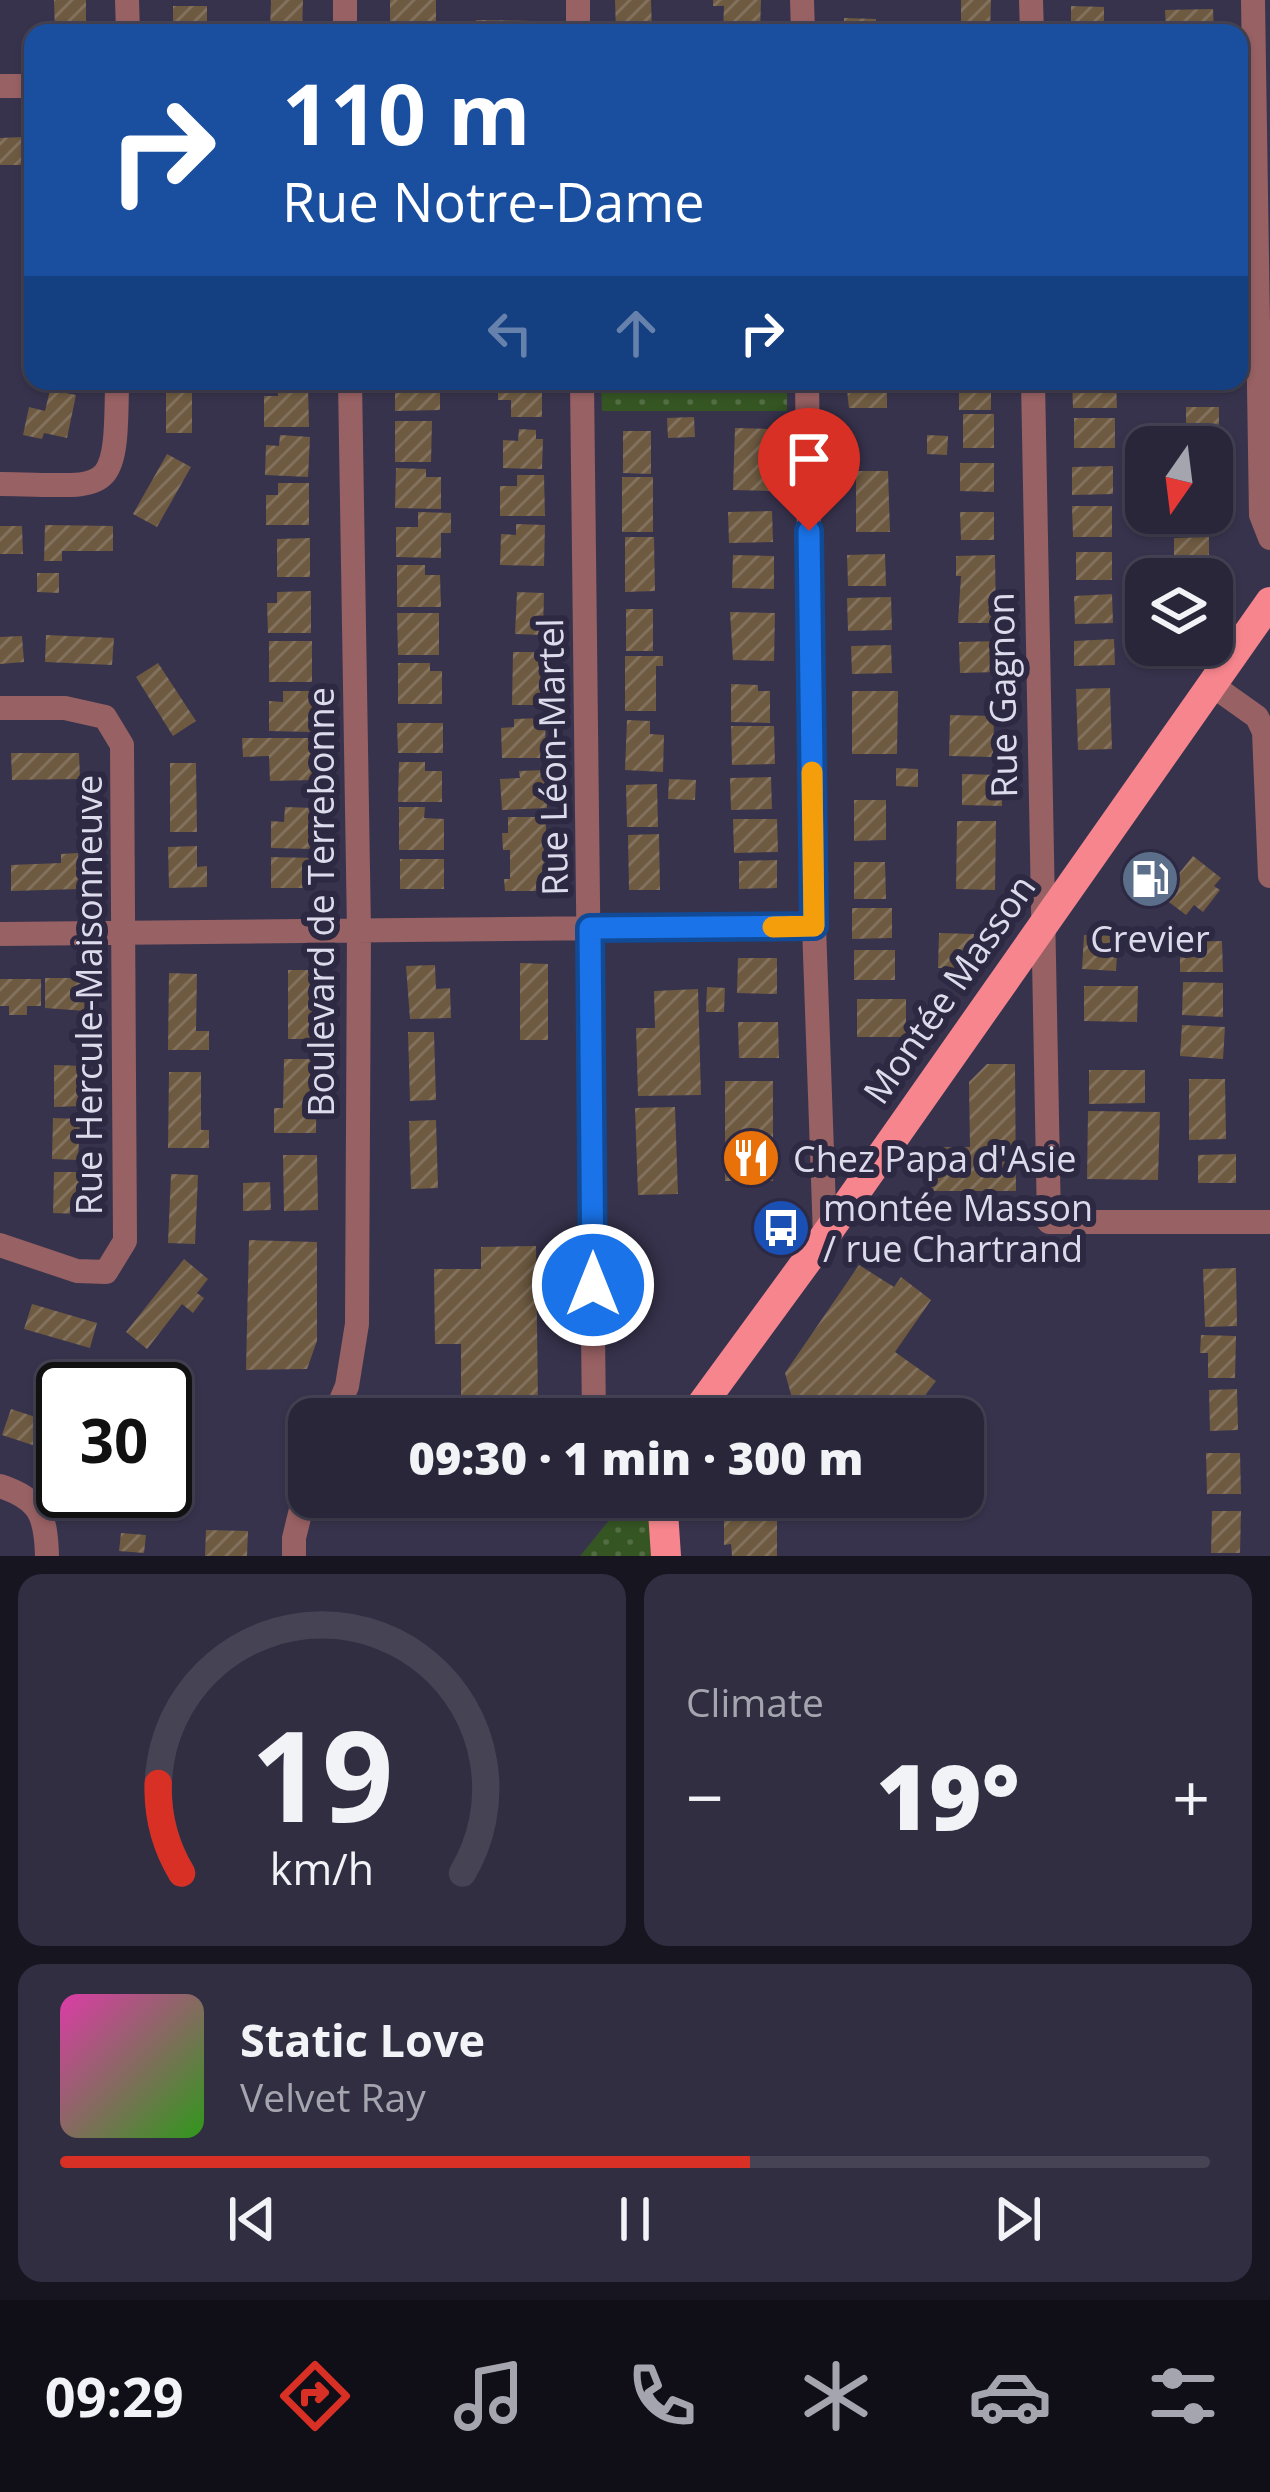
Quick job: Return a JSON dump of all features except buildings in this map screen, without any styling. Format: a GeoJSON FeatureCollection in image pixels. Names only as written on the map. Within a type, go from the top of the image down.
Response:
{"type":"FeatureCollection","features":[{"type":"Feature","properties":{"kind":"main road","name":"Montée Masson"},"geometry":{"type":"LineString","coordinates":[[706,1398],[1270,602]]}},
{"type":"Feature","properties":{"kind":"main road"},"geometry":{"type":"LineString","coordinates":[[663,1518],[665,1556]]}},
{"type":"Feature","properties":{"kind":"street"},"geometry":{"type":"LineString","coordinates":[[1248,56],[1253,0]]}},
{"type":"Feature","properties":{"kind":"street"},"geometry":{"type":"LineString","coordinates":[[1248,133],[1262,515],[1270,538]]}},
{"type":"Feature","properties":{"kind":"street"},"geometry":{"type":"LineString","coordinates":[[0,484],[91,485],[105,476],[114,459],[117,390]]}},
{"type":"Feature","properties":{"kind":"street","name":"Boulevard de Terrebonne"},"geometry":{"type":"LineString","coordinates":[[341,1398],[357,1324],[359,931],[350,390]]}},
{"type":"Feature","properties":{"kind":"street","name":"Rue Léon-Martel"},"geometry":{"type":"LineString","coordinates":[[582,390],[594,1398]]}},
{"type":"Feature","properties":{"kind":"street"},"geometry":{"type":"LineString","coordinates":[[807,390],[814,926],[825,1236]]}},
{"type":"Feature","properties":{"kind":"street","name":"Rue Gagnon"},"geometry":{"type":"LineString","coordinates":[[1033,390],[1049,1222],[1270,1222]]}},
{"type":"Feature","properties":{"kind":"street"},"geometry":{"type":"LineString","coordinates":[[1212,685],[1260,722],[1266,739],[1270,876]]}},
{"type":"Feature","properties":{"kind":"street","name":"Rue Hercule-Maisonneuve"},"geometry":{"type":"LineString","coordinates":[[0,708],[65,708],[105,717],[122,745],[126,931],[125,1241],[106,1271],[77,1271],[0,1245]]}},
{"type":"Feature","properties":{"kind":"street"},"geometry":{"type":"LineString","coordinates":[[0,934],[814,926]]}},
{"type":"Feature","properties":{"kind":"street"},"geometry":{"type":"LineString","coordinates":[[0,1486],[23,1494],[46,1520],[47,1556]]}},
{"type":"Feature","properties":{"kind":"street"},"geometry":{"type":"LineString","coordinates":[[294,1556],[299,1518]]}},
{"type":"Feature","properties":{"kind":"green space"},"geometry":{"type":"Polygon","coordinates":[[[601,390],[787,390],[787,411],[602,411],[601,390]]]}},
{"type":"Feature","properties":{"kind":"green space"},"geometry":{"type":"Polygon","coordinates":[[[611,1518],[663,1518],[666,1556],[580,1556],[611,1518]]]}},
{"type":"Feature","properties":{"kind":"slow traffic"},"geometry":{"type":"LineString","coordinates":[[773,927],[814,926],[812,772]]}},
{"type":"Feature","properties":{"kind":"place","name":"Crevier"},"geometry":{"type":"Point","coordinates":[1150,879]}},
{"type":"Feature","properties":{"kind":"place","name":"Chez Papa d'Asie"},"geometry":{"type":"Point","coordinates":[751,1158]}},
{"type":"Feature","properties":{"kind":"place","name":"montée Masson / rue Chartrand"},"geometry":{"type":"Point","coordinates":[781,1228]}},
{"type":"Feature","properties":{"kind":"route"},"geometry":{"type":"LineString","coordinates":[[593,1285],[590,928],[814,926],[809,531]]}}]}
